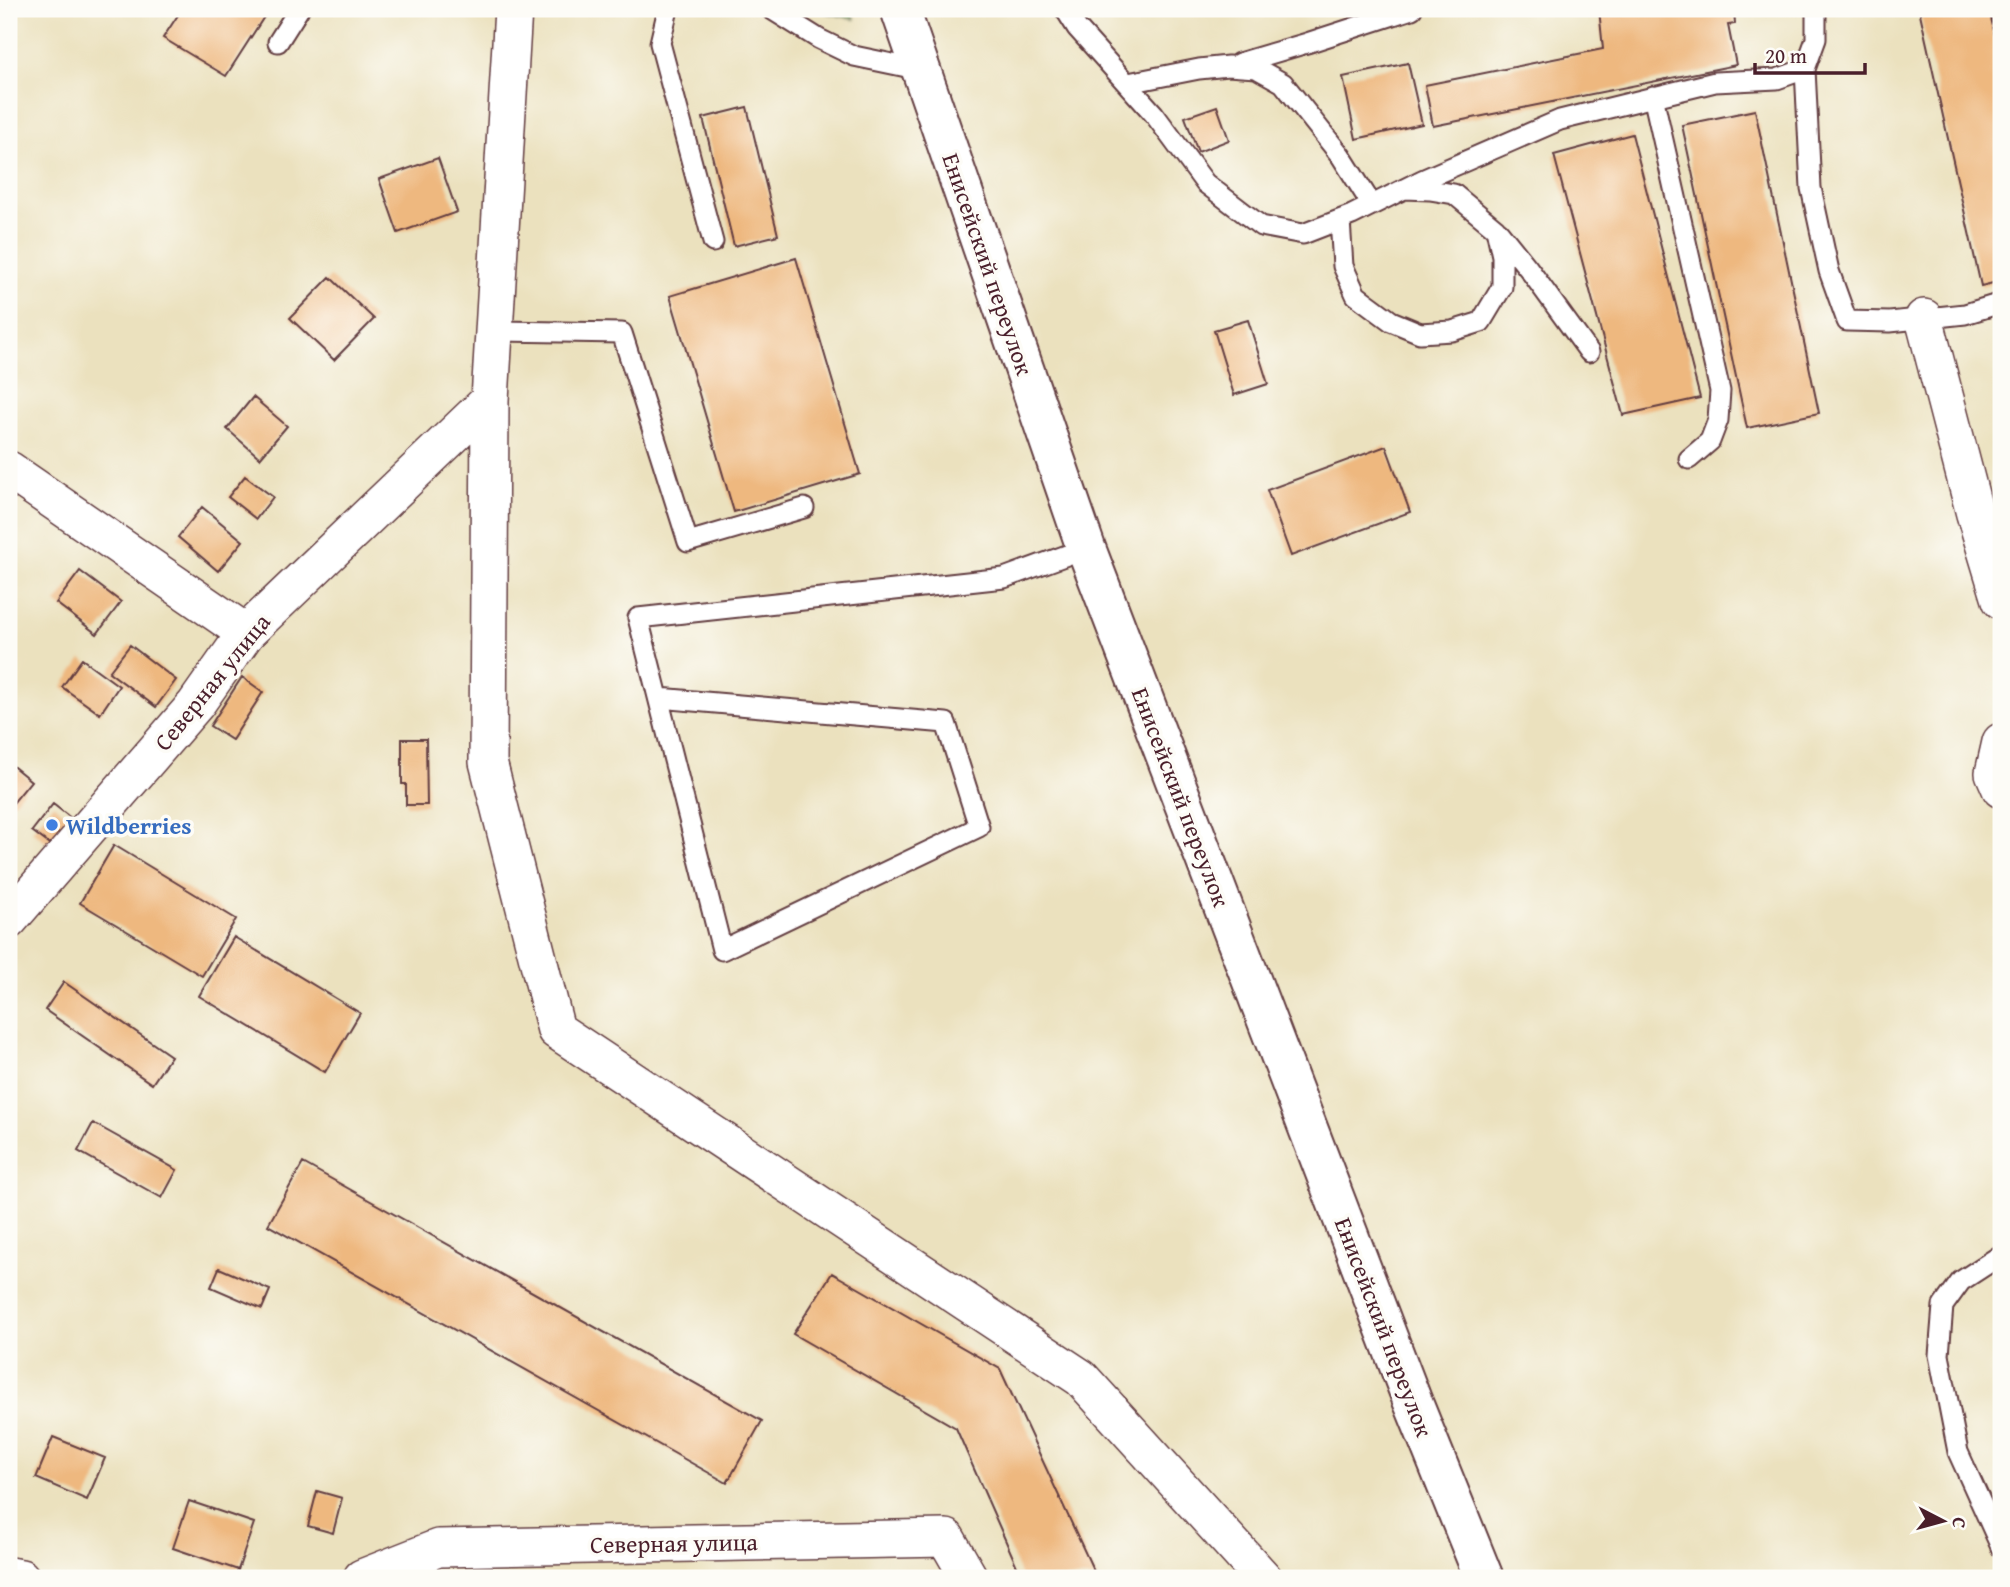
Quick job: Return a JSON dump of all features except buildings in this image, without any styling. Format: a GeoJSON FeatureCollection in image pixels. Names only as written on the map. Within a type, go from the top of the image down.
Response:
{"type":"FeatureCollection","features":[{"type":"Feature","properties":{"kind":"main road","name":"Енисейский переулок"},"geometry":{"type":"LineString","coordinates":[[900,9],[1086,548],[1407,1387],[1484,1578]]}},
{"type":"Feature","properties":{"kind":"street"},"geometry":{"type":"LineString","coordinates":[[513,9],[490,400],[488,762],[556,1030],[1081,1378],[1263,1578]]}},
{"type":"Feature","properties":{"kind":"street"},"geometry":{"type":"LineString","coordinates":[[1924,318],[1975,514],[2001,600]]}},
{"type":"Feature","properties":{"kind":"street","name":"Северная улица"},"geometry":{"type":"LineString","coordinates":[[9,920],[196,704],[246,633],[490,400]]}},
{"type":"Feature","properties":{"kind":"street"},"geometry":{"type":"LineString","coordinates":[[9,470],[246,633]]}},
{"type":"Feature","properties":{"kind":"street"},"geometry":{"type":"LineString","coordinates":[[2001,742],[1994,773],[2001,789]]}},
{"type":"Feature","properties":{"kind":"street","name":"Северная улица"},"geometry":{"type":"LineString","coordinates":[[362,1578],[438,1548],[946,1538],[969,1578]]}},
{"type":"Feature","properties":{"kind":"street"},"geometry":{"type":"LineString","coordinates":[[9,1576],[22,1578]]}},
{"type":"Feature","properties":{"kind":"lane"},"geometry":{"type":"LineString","coordinates":[[278,42],[299,9]]}},
{"type":"Feature","properties":{"kind":"lane"},"geometry":{"type":"LineString","coordinates":[[668,9],[660,43],[713,242]]}},
{"type":"Feature","properties":{"kind":"lane"},"geometry":{"type":"LineString","coordinates":[[771,9],[819,39],[854,56],[921,70]]}},
{"type":"Feature","properties":{"kind":"lane"},"geometry":{"type":"LineString","coordinates":[[1065,9],[1077,28],[1154,114],[1205,183],[1261,226],[1303,234],[1560,120],[1715,82],[1777,79],[1805,69]]}},
{"type":"Feature","properties":{"kind":"lane"},"geometry":{"type":"LineString","coordinates":[[1228,66],[1412,9]]}},
{"type":"Feature","properties":{"kind":"lane"},"geometry":{"type":"LineString","coordinates":[[1816,9],[1816,39],[1805,69],[1811,188],[1829,271],[1847,321],[1890,322],[1965,314],[2001,303]]}},
{"type":"Feature","properties":{"kind":"lane"},"geometry":{"type":"LineString","coordinates":[[1128,83],[1199,69],[1228,66],[1256,68],[1283,83],[1341,156],[1372,205]]}},
{"type":"Feature","properties":{"kind":"lane"},"geometry":{"type":"LineString","coordinates":[[1653,96],[1720,391],[1718,420],[1710,441],[1689,459]]}},
{"type":"Feature","properties":{"kind":"lane"},"geometry":{"type":"LineString","coordinates":[[1404,189],[1454,194],[1496,229],[1589,352]]}},
{"type":"Feature","properties":{"kind":"lane"},"geometry":{"type":"LineString","coordinates":[[1340,219],[1343,266],[1356,295],[1391,321],[1420,332],[1452,331],[1481,322],[1502,287],[1502,257],[1496,229]]}},
{"type":"Feature","properties":{"kind":"lane"},"geometry":{"type":"LineString","coordinates":[[494,331],[622,333],[688,541],[804,508]]}},
{"type":"Feature","properties":{"kind":"lane"},"geometry":{"type":"LineString","coordinates":[[659,698],[946,723],[978,827],[722,950],[638,618],[1004,578],[1086,548]]}},
{"type":"Feature","properties":{"kind":"lane"},"geometry":{"type":"LineString","coordinates":[[2001,1255],[1961,1281],[1942,1306],[1939,1356],[1958,1452],[2001,1547]]}},
{"type":"Feature","properties":{"kind":"green space"},"geometry":{"type":"Polygon","coordinates":[[[819,9],[851,9],[854,19],[821,11],[819,9]]]}},
{"type":"Feature","properties":{"kind":"place","name":"Wildberries"},"geometry":{"type":"Point","coordinates":[52,825]}}]}
